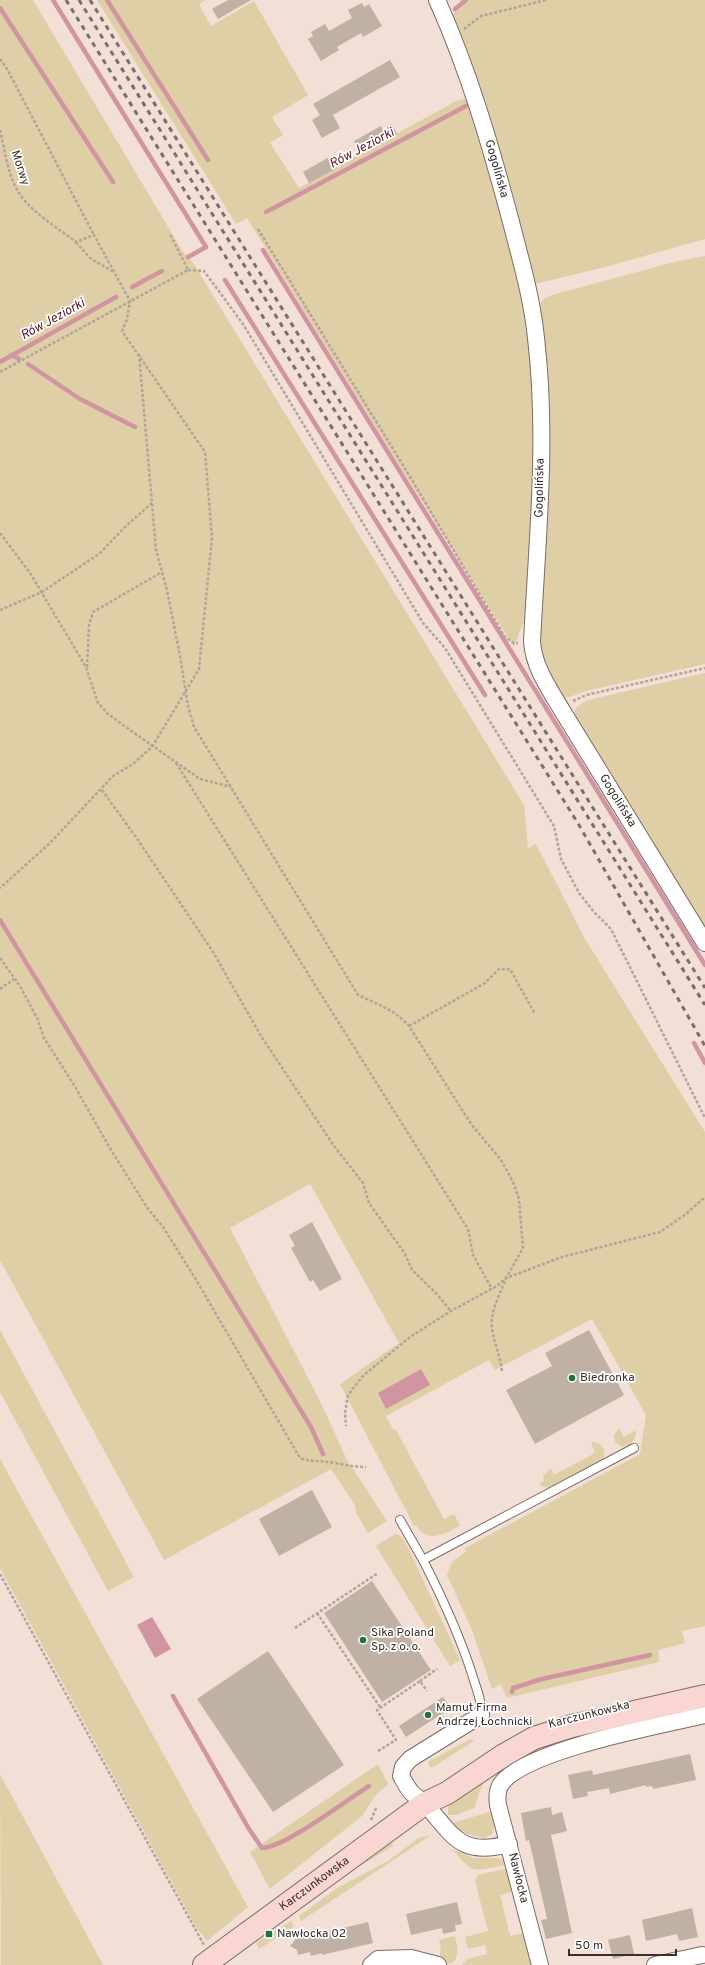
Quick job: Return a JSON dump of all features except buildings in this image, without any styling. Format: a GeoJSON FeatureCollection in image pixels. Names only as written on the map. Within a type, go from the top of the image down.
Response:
{"type":"FeatureCollection","features":[{"type":"Feature","properties":{"kind":"street","name":"Gogolińska"},"geometry":{"type":"LineString","coordinates":[[437,0],[471,88],[503,192],[533,314],[540,391],[541,489],[532,642],[534,656],[541,674],[705,943]]}},
{"type":"Feature","properties":{"kind":"street","name":"Karczunkowska"},"geometry":{"type":"LineString","coordinates":[[424,1804],[438,1786],[477,1758],[531,1731],[565,1720],[705,1688]]}},
{"type":"Feature","properties":{"kind":"street","name":"Karczunkowska"},"geometry":{"type":"LineString","coordinates":[[208,1962],[424,1804],[447,1793],[482,1768],[534,1738],[572,1726],[705,1696]]}},
{"type":"Feature","properties":{"kind":"street","name":"Nawłocka"},"geometry":{"type":"LineString","coordinates":[[481,1715],[410,1759],[403,1767],[401,1776],[411,1791],[451,1836],[467,1845],[488,1849],[509,1844],[540,1965]]}},
{"type":"Feature","properties":{"kind":"street"},"geometry":{"type":"LineString","coordinates":[[509,1844],[498,1805],[497,1796],[502,1782],[515,1771],[554,1754],[595,1741],[705,1715]]}},
{"type":"Feature","properties":{"kind":"street"},"geometry":{"type":"LineString","coordinates":[[655,1965],[702,1955]]}},
{"type":"Feature","properties":{"kind":"street"},"geometry":{"type":"LineString","coordinates":[[371,1965],[378,1959],[411,1958],[438,1965]]}},
{"type":"Feature","properties":{"kind":"lane"},"geometry":{"type":"LineString","coordinates":[[423,1560],[634,1448]]}},
{"type":"Feature","properties":{"kind":"lane"},"geometry":{"type":"LineString","coordinates":[[400,1520],[423,1560],[447,1608],[480,1698],[481,1715]]}},
{"type":"Feature","properties":{"kind":"path"},"geometry":{"type":"LineString","coordinates":[[452,38],[481,16],[546,0]]}},
{"type":"Feature","properties":{"kind":"path"},"geometry":{"type":"LineString","coordinates":[[0,59],[6,67],[130,301],[127,319],[122,331],[206,452],[212,538],[199,669],[152,746],[133,764],[113,776],[102,790],[50,843],[0,888]]}},
{"type":"Feature","properties":{"kind":"path","name":"Morwy"},"geometry":{"type":"LineString","coordinates":[[0,130],[12,177],[20,195],[31,207],[76,242],[90,259],[115,273]]}},
{"type":"Feature","properties":{"kind":"path"},"geometry":{"type":"LineString","coordinates":[[258,229],[406,470],[505,637],[514,643],[532,642]]}},
{"type":"Feature","properties":{"kind":"path"},"geometry":{"type":"LineString","coordinates":[[170,234],[188,270]]}},
{"type":"Feature","properties":{"kind":"path"},"geometry":{"type":"LineString","coordinates":[[76,242],[94,235]]}},
{"type":"Feature","properties":{"kind":"path"},"geometry":{"type":"LineString","coordinates":[[0,372],[188,270],[204,271],[243,324],[423,623],[446,648],[462,678],[486,712],[554,826],[561,859],[579,892],[594,912],[611,929],[705,1118]]}},
{"type":"Feature","properties":{"kind":"path"},"geometry":{"type":"LineString","coordinates":[[139,354],[156,550],[168,590],[188,706],[194,727],[358,995],[390,1009],[402,1018],[409,1026],[471,1124],[501,1160],[513,1182],[519,1199],[523,1248],[506,1278],[492,1314],[492,1328],[500,1356],[502,1371]]}},
{"type":"Feature","properties":{"kind":"path"},"geometry":{"type":"LineString","coordinates":[[0,610],[42,592],[99,554],[152,502]]}},
{"type":"Feature","properties":{"kind":"path"},"geometry":{"type":"LineString","coordinates":[[0,533],[26,567],[42,592],[86,667],[98,703],[108,714],[200,779],[231,787]]}},
{"type":"Feature","properties":{"kind":"path"},"geometry":{"type":"LineString","coordinates":[[86,667],[89,625],[93,612],[162,572]]}},
{"type":"Feature","properties":{"kind":"path"},"geometry":{"type":"LineString","coordinates":[[586,695],[705,668]]}},
{"type":"Feature","properties":{"kind":"path"},"geometry":{"type":"LineString","coordinates":[[176,763],[468,1229],[473,1255],[492,1289]]}},
{"type":"Feature","properties":{"kind":"path"},"geometry":{"type":"LineString","coordinates":[[102,790],[138,840],[213,952],[274,1055],[334,1146],[363,1183],[369,1203],[405,1254],[412,1270],[435,1292],[451,1311]]}},
{"type":"Feature","properties":{"kind":"path"},"geometry":{"type":"LineString","coordinates":[[0,958],[20,986],[44,1038],[74,1085],[111,1150],[148,1209],[163,1227],[195,1278],[300,1458],[313,1463],[324,1462],[350,1467],[366,1467]]}},
{"type":"Feature","properties":{"kind":"path"},"geometry":{"type":"LineString","coordinates":[[409,1026],[485,983],[499,969],[510,970],[535,1014]]}},
{"type":"Feature","properties":{"kind":"path"},"geometry":{"type":"LineString","coordinates":[[0,989],[14,979]]}},
{"type":"Feature","properties":{"kind":"path"},"geometry":{"type":"LineString","coordinates":[[346,1426],[345,1412],[348,1395],[363,1376],[410,1337],[451,1311],[492,1289],[506,1278],[562,1257],[660,1232],[686,1214],[705,1198]]}},
{"type":"Feature","properties":{"kind":"path"},"geometry":{"type":"LineString","coordinates":[[295,1628],[378,1573]]}},
{"type":"Feature","properties":{"kind":"path"},"geometry":{"type":"LineString","coordinates":[[0,1574],[208,1962]]}},
{"type":"Feature","properties":{"kind":"path"},"geometry":{"type":"LineString","coordinates":[[317,1613],[380,1707]]}},
{"type":"Feature","properties":{"kind":"path"},"geometry":{"type":"LineString","coordinates":[[378,1751],[396,1740],[377,1710],[437,1669]]}},
{"type":"Feature","properties":{"kind":"path"},"geometry":{"type":"LineString","coordinates":[[420,1681],[427,1691]]}},
{"type":"Feature","properties":{"kind":"shaded area"},"geometry":{"type":"Polygon","coordinates":[[[0,0],[33,0],[183,252],[192,261],[524,805],[528,848],[536,844],[585,939],[705,1132],[705,1626],[682,1631],[685,1643],[658,1650],[659,1662],[507,1698],[501,1684],[492,1689],[472,1630],[447,1575],[452,1562],[466,1552],[465,1548],[640,1454],[646,1415],[592,1319],[495,1370],[489,1360],[386,1416],[393,1429],[396,1430],[444,1519],[454,1514],[460,1526],[448,1532],[431,1536],[420,1531],[416,1525],[414,1526],[340,1384],[399,1343],[310,1184],[230,1228],[319,1399],[347,1460],[387,1521],[368,1533],[356,1513],[355,1505],[331,1469],[164,1560],[0,1260],[0,0]]]}},
{"type":"Feature","properties":{"kind":"shaded area"},"geometry":{"type":"Polygon","coordinates":[[[97,0],[206,0],[199,4],[211,26],[254,1],[308,95],[272,117],[283,135],[270,143],[299,188],[456,101],[464,99],[470,100],[473,107],[476,130],[527,304],[537,434],[532,609],[522,625],[514,647],[386,444],[247,218],[236,224],[97,0]]]}},
{"type":"Feature","properties":{"kind":"shaded area"},"geometry":{"type":"Polygon","coordinates":[[[460,0],[705,0],[705,239],[605,267],[535,284],[510,199],[451,17],[462,4],[460,0]]]}},
{"type":"Feature","properties":{"kind":"shaded area"},"geometry":{"type":"Polygon","coordinates":[[[705,256],[705,664],[586,691],[570,697],[562,697],[544,665],[540,640],[549,492],[540,304],[545,298],[559,293],[678,261],[705,256]]]}},
{"type":"Feature","properties":{"kind":"shaded area"},"geometry":{"type":"Polygon","coordinates":[[[705,673],[705,929],[574,716],[574,713],[580,704],[588,700],[705,673]]]}},
{"type":"Feature","properties":{"kind":"shaded area"},"geometry":{"type":"Polygon","coordinates":[[[0,1330],[134,1577],[108,1591],[0,1392],[0,1330]]]}},
{"type":"Feature","properties":{"kind":"shaded area"},"geometry":{"type":"Polygon","coordinates":[[[421,1369],[430,1385],[386,1409],[378,1393],[421,1369]]]}},
{"type":"Feature","properties":{"kind":"shaded area"},"geometry":{"type":"Polygon","coordinates":[[[619,1428],[624,1437],[636,1430],[635,1438],[630,1445],[622,1447],[615,1442],[614,1435],[619,1428]]]}},
{"type":"Feature","properties":{"kind":"shaded area"},"geometry":{"type":"Polygon","coordinates":[[[593,1442],[600,1444],[604,1450],[604,1457],[601,1460],[549,1488],[541,1486],[540,1483],[544,1481],[543,1476],[551,1469],[554,1475],[595,1453],[591,1443],[593,1442]]]}},
{"type":"Feature","properties":{"kind":"shaded area"},"geometry":{"type":"Polygon","coordinates":[[[0,1459],[248,1907],[207,1941],[196,1927],[0,1568],[0,1459]]]}},
{"type":"Feature","properties":{"kind":"shaded area"},"geometry":{"type":"Polygon","coordinates":[[[395,1534],[401,1536],[409,1549],[460,1660],[450,1666],[376,1546],[395,1534]]]}},
{"type":"Feature","properties":{"kind":"shaded area"},"geometry":{"type":"Polygon","coordinates":[[[152,1617],[171,1649],[155,1658],[137,1625],[152,1617]]]}},
{"type":"Feature","properties":{"kind":"shaded area"},"geometry":{"type":"Polygon","coordinates":[[[471,1739],[474,1741],[433,1767],[430,1767],[428,1763],[429,1761],[471,1739]]]}},
{"type":"Feature","properties":{"kind":"shaded area"},"geometry":{"type":"Polygon","coordinates":[[[378,1764],[388,1784],[375,1796],[362,1816],[270,1889],[250,1852],[378,1764]]]}},
{"type":"Feature","properties":{"kind":"shaded area"},"geometry":{"type":"Polygon","coordinates":[[[0,1774],[103,1965],[1,1965],[0,1774]]]}},
{"type":"Feature","properties":{"kind":"shaded area"},"geometry":{"type":"Polygon","coordinates":[[[485,1777],[474,1808],[456,1815],[448,1815],[448,1804],[485,1777]]]}},
{"type":"Feature","properties":{"kind":"shaded area"},"geometry":{"type":"Polygon","coordinates":[[[492,1811],[494,1827],[492,1834],[485,1838],[468,1834],[453,1823],[492,1811]]]}},
{"type":"Feature","properties":{"kind":"shaded area"},"geometry":{"type":"Polygon","coordinates":[[[431,1835],[301,1921],[299,1916],[337,1888],[388,1861],[419,1838],[431,1835]]]}},
{"type":"Feature","properties":{"kind":"shaded area"},"geometry":{"type":"Polygon","coordinates":[[[391,1843],[393,1846],[358,1867],[391,1843]]]}},
{"type":"Feature","properties":{"kind":"shaded area"},"geometry":{"type":"Polygon","coordinates":[[[452,1849],[473,1858],[497,1858],[507,1861],[504,1865],[479,1870],[474,1869],[465,1863],[452,1849]]]}},
{"type":"Feature","properties":{"kind":"shaded area"},"geometry":{"type":"Polygon","coordinates":[[[509,1868],[514,1891],[500,1895],[510,1936],[524,1933],[531,1965],[462,1965],[467,1959],[487,1954],[485,1945],[468,1949],[465,1937],[488,1931],[475,1881],[478,1875],[509,1868]]]}},
{"type":"Feature","properties":{"kind":"shaded area"},"geometry":{"type":"Polygon","coordinates":[[[291,1921],[294,1926],[259,1949],[256,1943],[291,1921]]]}},
{"type":"Feature","properties":{"kind":"shaded area"},"geometry":{"type":"Polygon","coordinates":[[[455,1936],[457,1956],[453,1963],[444,1963],[439,1959],[441,1949],[439,1940],[455,1936]]]}},
{"type":"Feature","properties":{"kind":"waterway"},"geometry":{"type":"LineString","coordinates":[[53,0],[206,247],[188,257]]}},
{"type":"Feature","properties":{"kind":"waterway"},"geometry":{"type":"LineString","coordinates":[[107,0],[208,160]]}},
{"type":"Feature","properties":{"kind":"waterway","name":"Rów Jeziorki"},"geometry":{"type":"LineString","coordinates":[[455,9],[466,0]]}},
{"type":"Feature","properties":{"kind":"waterway"},"geometry":{"type":"LineString","coordinates":[[0,8],[113,182]]}},
{"type":"Feature","properties":{"kind":"waterway","name":"Rów Jeziorki"},"geometry":{"type":"LineString","coordinates":[[266,212],[468,105]]}},
{"type":"Feature","properties":{"kind":"waterway"},"geometry":{"type":"LineString","coordinates":[[263,250],[705,965]]}},
{"type":"Feature","properties":{"kind":"waterway","name":"Rów Jeziorki"},"geometry":{"type":"LineString","coordinates":[[132,287],[162,271]]}},
{"type":"Feature","properties":{"kind":"waterway"},"geometry":{"type":"LineString","coordinates":[[225,280],[485,695]]}},
{"type":"Feature","properties":{"kind":"waterway","name":"Rów Jeziorki"},"geometry":{"type":"LineString","coordinates":[[0,362],[116,297]]}},
{"type":"Feature","properties":{"kind":"waterway","name":"Rów Jeziorki"},"geometry":{"type":"LineString","coordinates":[[11,355],[19,359]]}},
{"type":"Feature","properties":{"kind":"waterway"},"geometry":{"type":"LineString","coordinates":[[28,364],[80,399],[135,427]]}},
{"type":"Feature","properties":{"kind":"waterway"},"geometry":{"type":"LineString","coordinates":[[0,920],[311,1427],[323,1454]]}},
{"type":"Feature","properties":{"kind":"waterway"},"geometry":{"type":"LineString","coordinates":[[694,1043],[705,1063]]}},
{"type":"Feature","properties":{"kind":"waterway"},"geometry":{"type":"LineString","coordinates":[[512,1692],[513,1688],[542,1679],[650,1655]]}},
{"type":"Feature","properties":{"kind":"waterway"},"geometry":{"type":"LineString","coordinates":[[173,1696],[249,1829],[262,1848],[272,1846],[300,1832],[369,1786]]}},
{"type":"Feature","properties":{"kind":"railway"},"geometry":{"type":"LineString","coordinates":[[66,0],[579,825],[705,1046]]}},
{"type":"Feature","properties":{"kind":"railway"},"geometry":{"type":"LineString","coordinates":[[79,0],[705,1005]]}},
{"type":"Feature","properties":{"kind":"railway"},"geometry":{"type":"LineString","coordinates":[[90,0],[705,988]]}},
{"type":"Feature","properties":{"kind":"place","name":"Biedronka"},"geometry":{"type":"Point","coordinates":[572,1378]}},
{"type":"Feature","properties":{"kind":"place","name":"Sika Poland Sp. z o. o."},"geometry":{"type":"Point","coordinates":[363,1640]}},
{"type":"Feature","properties":{"kind":"place","name":"Mamut Firma Andrzej Łochnicki"},"geometry":{"type":"Point","coordinates":[428,1715]}},
{"type":"Feature","properties":{"kind":"place","name":"Nawłocka 02"},"geometry":{"type":"Point","coordinates":[269,1934]}}]}
